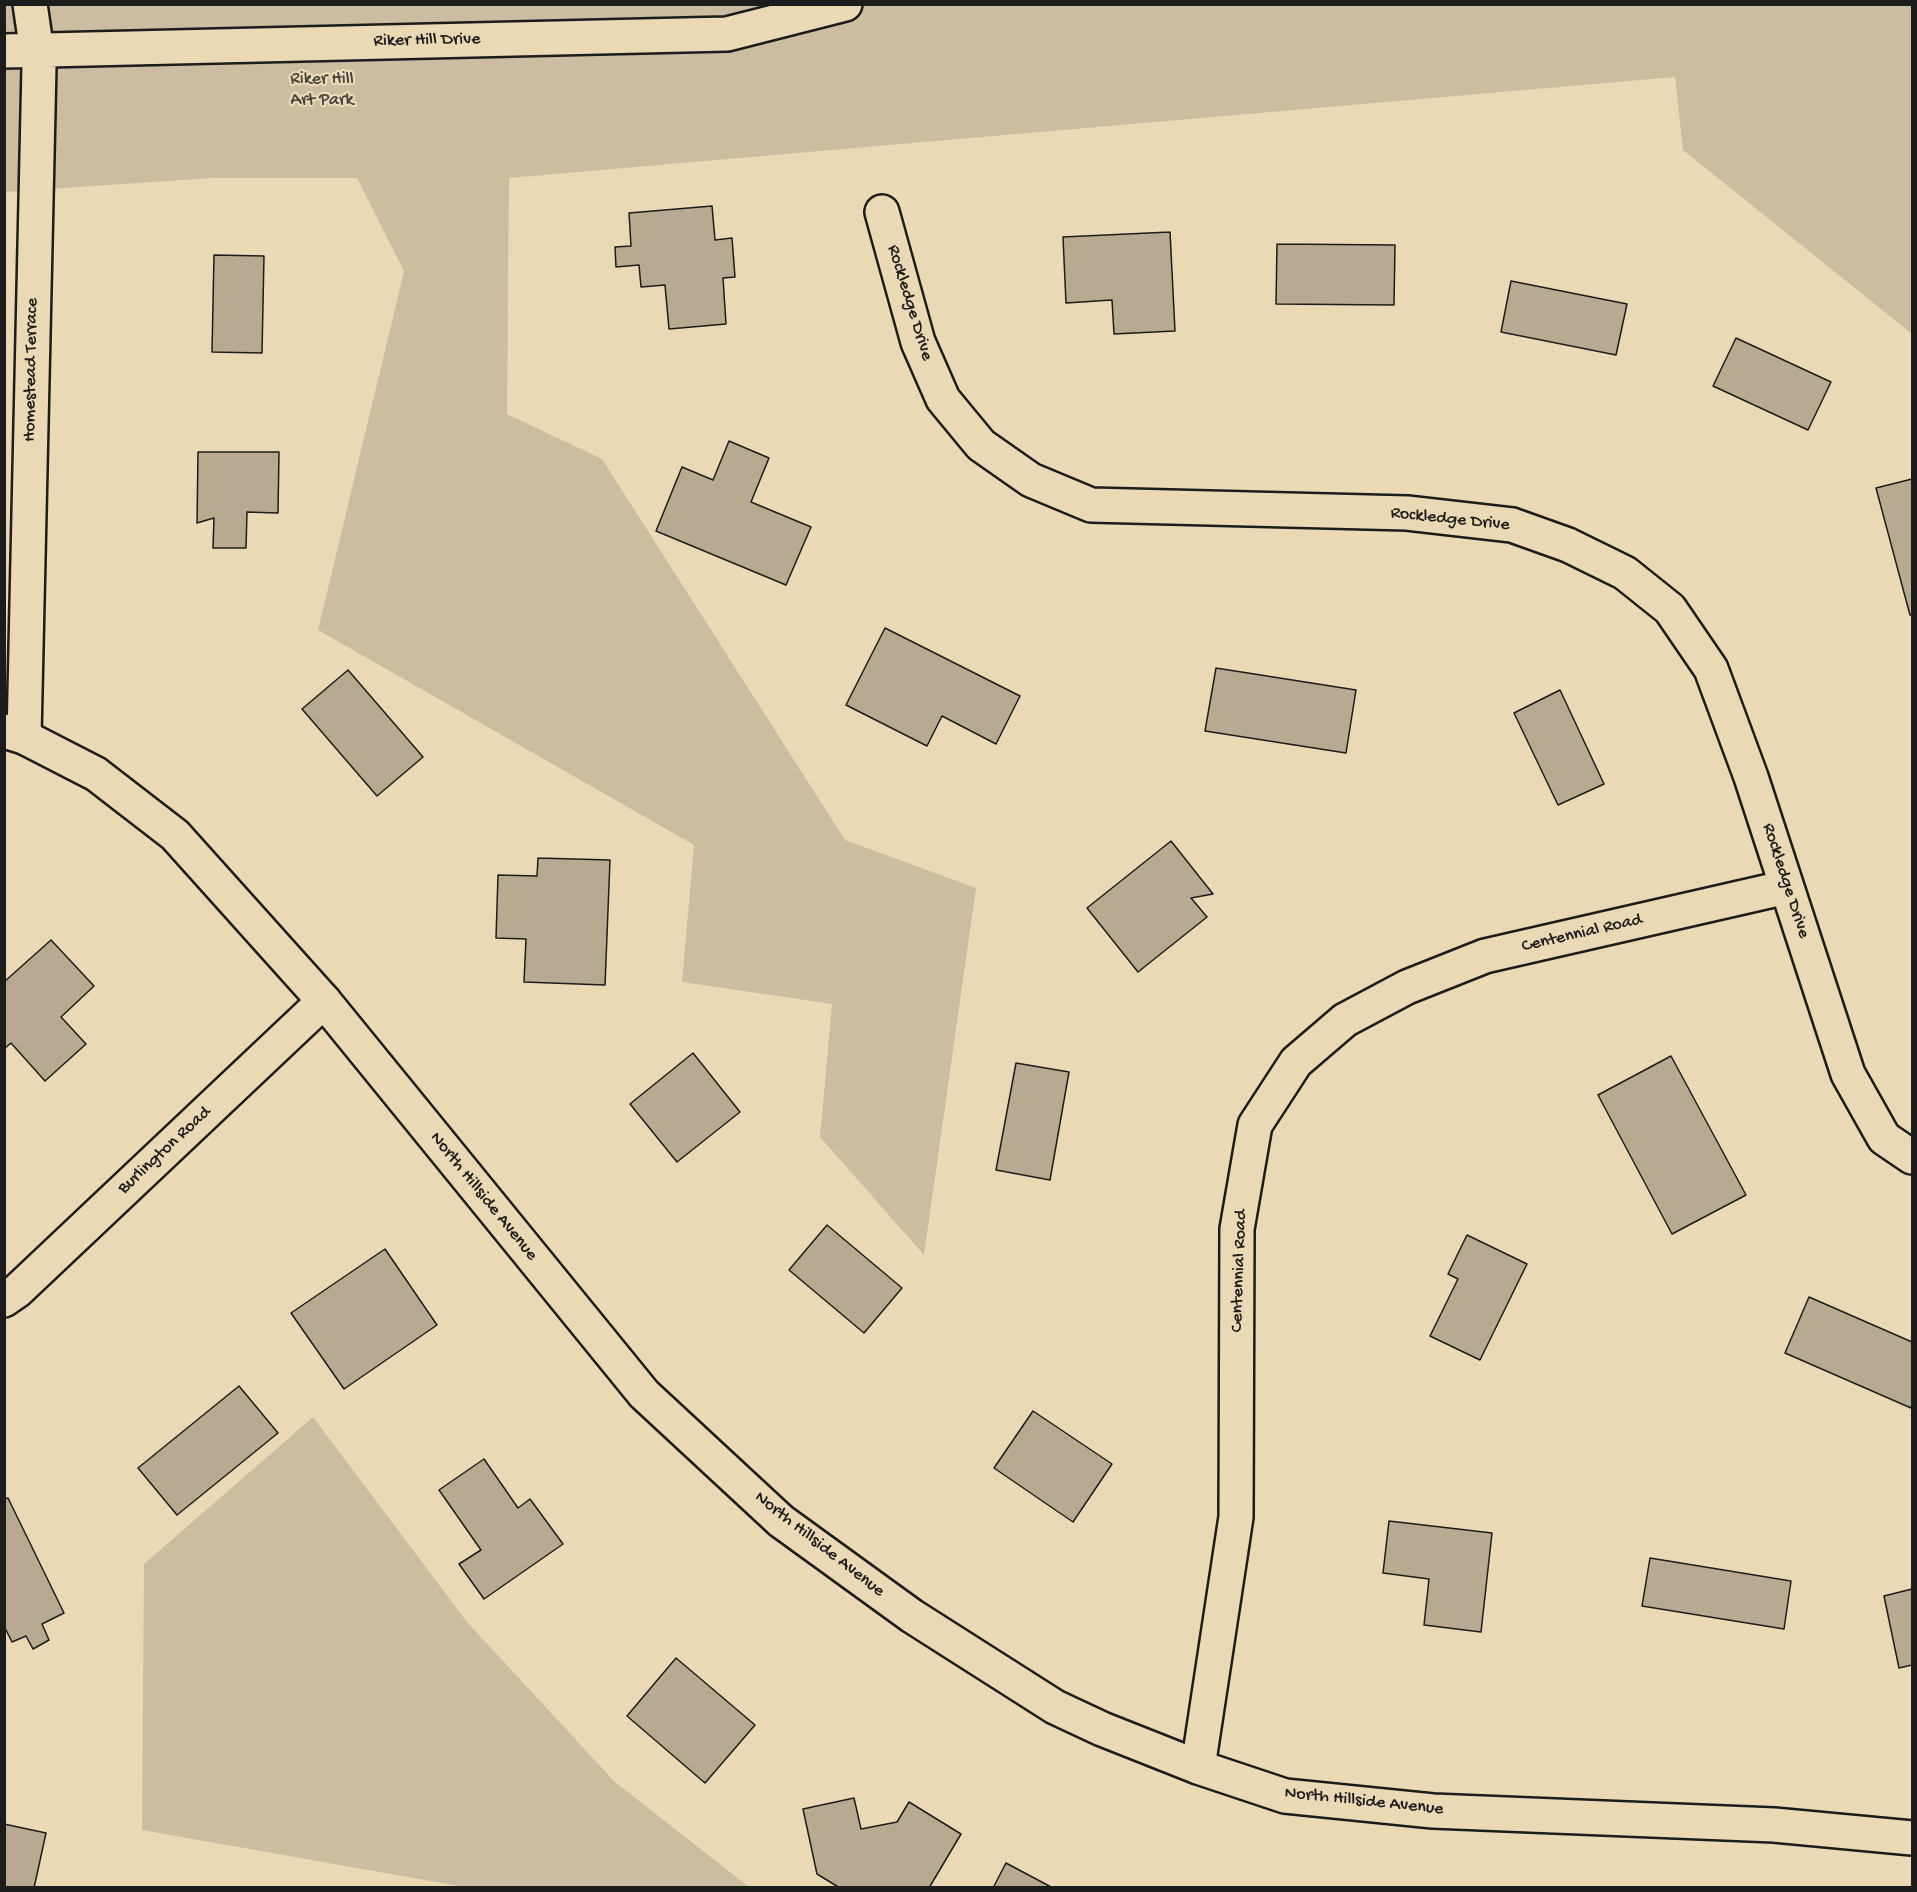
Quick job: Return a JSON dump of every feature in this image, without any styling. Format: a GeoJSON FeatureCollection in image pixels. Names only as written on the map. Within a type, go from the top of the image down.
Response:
{"type":"FeatureCollection","features":[{"type":"Feature","properties":{"kind":"street","name":"Homestead Terrace"},"geometry":{"type":"LineString","coordinates":[[14,734],[39,90],[37,51],[30,4]]}},
{"type":"Feature","properties":{"kind":"street","name":"Riker Hill Drive"},"geometry":{"type":"LineString","coordinates":[[4,51],[727,34],[845,4]]}},
{"type":"Feature","properties":{"kind":"street","name":"Rockledge Drive"},"geometry":{"type":"LineString","coordinates":[[882,212],[918,342],[943,399],[981,445],[1031,480],[1091,505],[1407,513],[1512,525],[1568,544],[1625,573],[1670,609],[1711,669],[1751,777],[1848,1074],[1884,1138],[1912,1157]]}},
{"type":"Feature","properties":{"kind":"street","name":"North Hillside Avenue"},"geometry":{"type":"LineString","coordinates":[[14,734],[96,774],[175,835],[324,1001],[644,1394],[781,1521],[912,1616],[1056,1707],[1102,1729],[1198,1767],[1285,1796],[1433,1811],[1774,1825],[1912,1838]]}},
{"type":"Feature","properties":{"kind":"street","name":"Centennial Road"},"geometry":{"type":"LineString","coordinates":[[1198,1767],[1236,1517],[1237,1229],[1256,1125],[1296,1062],[1345,1020],[1407,987],[1485,956],[1787,887]]}},
{"type":"Feature","properties":{"kind":"street","name":"Burlington Road"},"geometry":{"type":"LineString","coordinates":[[4,1300],[16,1292],[324,1001]]}},
{"type":"Feature","properties":{"kind":"green space","name":"Riker Hill Art Park"},"geometry":{"type":"Polygon","coordinates":[[[5,5],[1912,5],[1912,334],[1683,150],[1675,77],[509,178],[507,414],[602,459],[845,840],[976,888],[924,1255],[820,1137],[832,1004],[682,982],[694,845],[318,630],[404,271],[357,178],[212,178],[5,192],[5,5]]]}},
{"type":"Feature","properties":{"kind":"green space"},"geometry":{"type":"Polygon","coordinates":[[[313,1417],[467,1622],[615,1782],[749,1887],[464,1887],[142,1830],[144,1564],[313,1417]]]}},
{"type":"Feature","properties":{"kind":"building"},"geometry":{"type":"Polygon","coordinates":[[[712,206],[715,240],[732,238],[735,277],[723,278],[726,324],[669,329],[665,285],[641,287],[639,265],[616,267],[615,247],[631,246],[629,213],[712,206]]]}},
{"type":"Feature","properties":{"kind":"building"},"geometry":{"type":"Polygon","coordinates":[[[1170,232],[1175,331],[1114,334],[1112,300],[1066,303],[1063,237],[1170,232]]]}},
{"type":"Feature","properties":{"kind":"building"},"geometry":{"type":"Polygon","coordinates":[[[1277,244],[1395,245],[1394,305],[1276,304],[1277,244]]]}},
{"type":"Feature","properties":{"kind":"building"},"geometry":{"type":"Polygon","coordinates":[[[214,255],[264,256],[262,353],[212,352],[214,255]]]}},
{"type":"Feature","properties":{"kind":"building"},"geometry":{"type":"Polygon","coordinates":[[[1511,281],[1627,304],[1616,355],[1501,332],[1511,281]]]}},
{"type":"Feature","properties":{"kind":"building"},"geometry":{"type":"Polygon","coordinates":[[[1736,338],[1831,382],[1808,430],[1713,386],[1736,338]]]}},
{"type":"Feature","properties":{"kind":"building"},"geometry":{"type":"Polygon","coordinates":[[[729,441],[769,458],[751,502],[811,527],[786,585],[656,531],[682,467],[713,480],[729,441]]]}},
{"type":"Feature","properties":{"kind":"building"},"geometry":{"type":"Polygon","coordinates":[[[198,452],[279,452],[278,513],[247,512],[246,548],[213,548],[214,518],[197,523],[198,452]]]}},
{"type":"Feature","properties":{"kind":"building"},"geometry":{"type":"Polygon","coordinates":[[[1912,479],[1912,615],[1910,615],[1876,488],[1912,479]]]}},
{"type":"Feature","properties":{"kind":"building"},"geometry":{"type":"Polygon","coordinates":[[[885,628],[1020,696],[996,744],[942,716],[927,746],[846,705],[885,628]]]}},
{"type":"Feature","properties":{"kind":"building"},"geometry":{"type":"Polygon","coordinates":[[[1216,668],[1356,690],[1346,753],[1205,731],[1216,668]]]}},
{"type":"Feature","properties":{"kind":"building"},"geometry":{"type":"Polygon","coordinates":[[[348,670],[423,757],[377,796],[302,709],[348,670]]]}},
{"type":"Feature","properties":{"kind":"building"},"geometry":{"type":"Polygon","coordinates":[[[1560,690],[1604,784],[1558,805],[1514,713],[1560,690]]]}},
{"type":"Feature","properties":{"kind":"building"},"geometry":{"type":"Polygon","coordinates":[[[1171,841],[1213,894],[1191,898],[1207,917],[1138,972],[1087,908],[1171,841]]]}},
{"type":"Feature","properties":{"kind":"building"},"geometry":{"type":"Polygon","coordinates":[[[538,858],[610,860],[605,985],[524,982],[526,939],[496,938],[498,875],[537,876],[538,858]]]}},
{"type":"Feature","properties":{"kind":"building"},"geometry":{"type":"Polygon","coordinates":[[[51,940],[94,986],[61,1017],[86,1044],[45,1081],[11,1043],[4,1049],[4,982],[51,940]]]}},
{"type":"Feature","properties":{"kind":"building"},"geometry":{"type":"Polygon","coordinates":[[[693,1053],[740,1112],[677,1162],[630,1104],[693,1053]]]}},
{"type":"Feature","properties":{"kind":"building"},"geometry":{"type":"Polygon","coordinates":[[[1671,1056],[1746,1195],[1672,1234],[1598,1095],[1671,1056]]]}},
{"type":"Feature","properties":{"kind":"building"},"geometry":{"type":"Polygon","coordinates":[[[1016,1063],[1069,1072],[1050,1180],[996,1170],[1016,1063]]]}},
{"type":"Feature","properties":{"kind":"building"},"geometry":{"type":"Polygon","coordinates":[[[827,1225],[902,1288],[864,1333],[789,1270],[827,1225]]]}},
{"type":"Feature","properties":{"kind":"building"},"geometry":{"type":"Polygon","coordinates":[[[1467,1235],[1527,1264],[1480,1360],[1430,1336],[1458,1279],[1448,1274],[1467,1235]]]}},
{"type":"Feature","properties":{"kind":"building"},"geometry":{"type":"Polygon","coordinates":[[[385,1249],[437,1325],[344,1389],[291,1313],[385,1249]]]}},
{"type":"Feature","properties":{"kind":"building"},"geometry":{"type":"Polygon","coordinates":[[[1809,1297],[1912,1342],[1911,1408],[1785,1353],[1809,1297]]]}},
{"type":"Feature","properties":{"kind":"building"},"geometry":{"type":"Polygon","coordinates":[[[239,1386],[278,1433],[177,1515],[138,1468],[239,1386]]]}},
{"type":"Feature","properties":{"kind":"building"},"geometry":{"type":"Polygon","coordinates":[[[1033,1411],[1112,1464],[1073,1522],[994,1468],[1033,1411]]]}},
{"type":"Feature","properties":{"kind":"building"},"geometry":{"type":"Polygon","coordinates":[[[484,1459],[518,1508],[530,1499],[563,1544],[484,1599],[459,1564],[481,1550],[439,1490],[484,1459]]]}},
{"type":"Feature","properties":{"kind":"building"},"geometry":{"type":"Polygon","coordinates":[[[8,1498],[64,1613],[42,1624],[49,1640],[33,1649],[26,1636],[12,1642],[4,1626],[4,1499],[8,1498]]]}},
{"type":"Feature","properties":{"kind":"building"},"geometry":{"type":"Polygon","coordinates":[[[1389,1521],[1492,1533],[1481,1632],[1424,1625],[1429,1579],[1383,1573],[1389,1521]]]}},
{"type":"Feature","properties":{"kind":"building"},"geometry":{"type":"Polygon","coordinates":[[[1650,1558],[1791,1581],[1784,1629],[1642,1606],[1650,1558]]]}},
{"type":"Feature","properties":{"kind":"building"},"geometry":{"type":"Polygon","coordinates":[[[1912,1589],[1912,1665],[1899,1668],[1884,1596],[1912,1589]]]}},
{"type":"Feature","properties":{"kind":"building"},"geometry":{"type":"Polygon","coordinates":[[[676,1658],[755,1725],[705,1783],[627,1716],[676,1658]]]}},
{"type":"Feature","properties":{"kind":"building"},"geometry":{"type":"Polygon","coordinates":[[[854,1798],[861,1829],[897,1822],[909,1802],[961,1834],[929,1888],[840,1888],[817,1874],[803,1809],[854,1798]]]}},
{"type":"Feature","properties":{"kind":"building"},"geometry":{"type":"Polygon","coordinates":[[[4,1824],[46,1833],[34,1888],[4,1888],[4,1824]]]}},
{"type":"Feature","properties":{"kind":"building"},"geometry":{"type":"Polygon","coordinates":[[[1006,1863],[1053,1888],[993,1888],[1006,1863]]]}}]}
